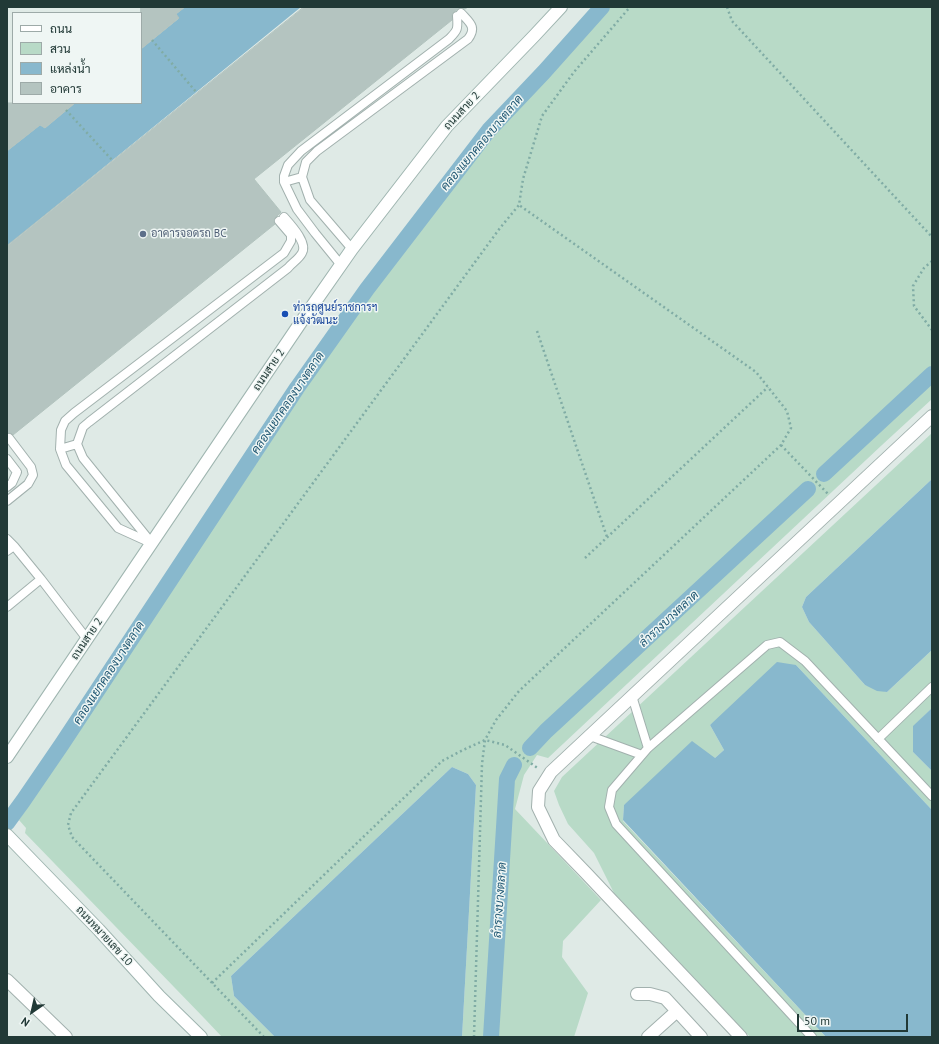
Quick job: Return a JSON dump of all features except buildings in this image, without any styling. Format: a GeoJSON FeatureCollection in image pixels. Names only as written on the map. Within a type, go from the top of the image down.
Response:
{"type":"FeatureCollection","features":[{"type":"Feature","properties":{"kind":"street","name":"ถนนสาย 2"},"geometry":{"type":"LineString","coordinates":[[7,757],[352,249],[447,126],[561,7]]}},
{"type":"Feature","properties":{"kind":"street"},"geometry":{"type":"LineString","coordinates":[[741,1037],[554,840],[538,807],[539,791],[551,772],[932,416]]}},
{"type":"Feature","properties":{"kind":"street","name":"ถนนหมายเลข 10"},"geometry":{"type":"LineString","coordinates":[[9,838],[99,930],[196,1035]]}},
{"type":"Feature","properties":{"kind":"street"},"geometry":{"type":"LineString","coordinates":[[7,980],[66,1037]]}},
{"type":"Feature","properties":{"kind":"street"},"geometry":{"type":"LineString","coordinates":[[637,994],[650,994],[664,998],[701,1037]]}},
{"type":"Feature","properties":{"kind":"street"},"geometry":{"type":"LineString","coordinates":[[648,1037],[677,1011]]}},
{"type":"Feature","properties":{"kind":"lane"},"geometry":{"type":"LineString","coordinates":[[341,265],[296,209],[284,182],[284,176],[288,165],[301,151],[449,39],[458,27],[459,15],[472,25],[472,34],[468,39],[317,151],[306,162],[302,177],[310,200],[352,249]]}},
{"type":"Feature","properties":{"kind":"lane"},"geometry":{"type":"LineString","coordinates":[[284,182],[302,177]]}},
{"type":"Feature","properties":{"kind":"lane"},"geometry":{"type":"LineString","coordinates":[[282,219],[297,233],[303,246],[302,252],[288,268],[83,428],[77,444],[83,458],[151,543],[118,528],[66,465],[60,449],[61,430],[65,421],[74,413],[284,253],[291,241],[291,235],[282,219]]}},
{"type":"Feature","properties":{"kind":"lane"},"geometry":{"type":"LineString","coordinates":[[7,501],[28,484],[33,475],[31,467],[9,438]]}},
{"type":"Feature","properties":{"kind":"lane"},"geometry":{"type":"LineString","coordinates":[[60,449],[77,444]]}},
{"type":"Feature","properties":{"kind":"lane"},"geometry":{"type":"LineString","coordinates":[[7,459],[17,472],[12,483],[7,487]]}},
{"type":"Feature","properties":{"kind":"lane"},"geometry":{"type":"LineString","coordinates":[[7,539],[10,548],[40,579],[87,639]]}},
{"type":"Feature","properties":{"kind":"lane"},"geometry":{"type":"LineString","coordinates":[[7,607],[40,579]]}},
{"type":"Feature","properties":{"kind":"lane"},"geometry":{"type":"LineString","coordinates":[[812,1037],[616,824],[609,807],[612,790],[648,748],[767,645],[780,642],[805,661],[932,796]]}},
{"type":"Feature","properties":{"kind":"lane"},"geometry":{"type":"LineString","coordinates":[[878,739],[932,687]]}},
{"type":"Feature","properties":{"kind":"lane"},"geometry":{"type":"LineString","coordinates":[[632,696],[648,748]]}},
{"type":"Feature","properties":{"kind":"lane"},"geometry":{"type":"LineString","coordinates":[[590,736],[642,755]]}},
{"type":"Feature","properties":{"kind":"path"},"geometry":{"type":"LineString","coordinates":[[264,1037],[72,837],[68,825],[71,813],[500,228],[519,205],[523,179],[542,116],[574,72],[630,7]]}},
{"type":"Feature","properties":{"kind":"path"},"geometry":{"type":"LineString","coordinates":[[727,7],[732,21],[932,237]]}},
{"type":"Feature","properties":{"kind":"path"},"geometry":{"type":"LineString","coordinates":[[152,40],[197,93]]}},
{"type":"Feature","properties":{"kind":"path"},"geometry":{"type":"LineString","coordinates":[[66,110],[113,161]]}},
{"type":"Feature","properties":{"kind":"path"},"geometry":{"type":"LineString","coordinates":[[474,1037],[482,764],[486,740],[496,720],[519,691],[781,445],[791,428],[787,411],[756,372],[519,205]]}},
{"type":"Feature","properties":{"kind":"path"},"geometry":{"type":"LineString","coordinates":[[932,261],[924,268],[913,286],[914,306],[932,330]]}},
{"type":"Feature","properties":{"kind":"path"},"geometry":{"type":"LineString","coordinates":[[537,331],[607,537]]}},
{"type":"Feature","properties":{"kind":"path"},"geometry":{"type":"LineString","coordinates":[[585,558],[768,387]]}},
{"type":"Feature","properties":{"kind":"path"},"geometry":{"type":"LineString","coordinates":[[781,445],[838,504]]}},
{"type":"Feature","properties":{"kind":"path"},"geometry":{"type":"LineString","coordinates":[[212,983],[442,761],[486,740],[505,745],[548,776]]}},
{"type":"Feature","properties":{"kind":"green space"},"geometry":{"type":"Polygon","coordinates":[[[607,7],[932,7],[932,399],[548,758],[537,755],[524,775],[515,809],[601,900],[563,941],[562,957],[588,993],[574,1037],[462,1037],[476,785],[468,774],[452,767],[231,976],[234,996],[275,1037],[222,1037],[25,833],[26,828],[19,820],[347,327],[438,206],[501,128],[607,7]]]}},
{"type":"Feature","properties":{"kind":"green space"},"geometry":{"type":"Polygon","coordinates":[[[932,433],[932,479],[806,597],[802,607],[809,622],[865,685],[887,692],[932,650],[932,708],[913,727],[913,752],[932,771],[932,810],[796,665],[710,725],[724,750],[715,758],[624,805],[623,821],[826,1037],[750,1037],[614,893],[594,853],[568,824],[554,791],[562,777],[932,433]]]}},
{"type":"Feature","properties":{"kind":"water"},"geometry":{"type":"Polygon","coordinates":[[[185,7],[301,7],[7,246],[7,151],[40,125],[45,128],[74,104],[142,104],[142,48],[178,19],[176,14],[185,7]]]}},
{"type":"Feature","properties":{"kind":"water"},"geometry":{"type":"Polygon","coordinates":[[[932,479],[932,650],[887,692],[877,691],[865,685],[809,622],[802,607],[806,597],[932,479]]]}},
{"type":"Feature","properties":{"kind":"water"},"geometry":{"type":"Polygon","coordinates":[[[777,662],[796,665],[932,810],[932,1037],[826,1037],[623,820],[624,805],[692,741],[715,758],[724,750],[710,725],[777,662]]]}},
{"type":"Feature","properties":{"kind":"water"},"geometry":{"type":"Polygon","coordinates":[[[932,708],[932,771],[913,752],[913,726],[932,708]]]}},
{"type":"Feature","properties":{"kind":"water"},"geometry":{"type":"Polygon","coordinates":[[[452,767],[468,774],[476,785],[462,1037],[275,1037],[234,996],[231,976],[452,767]]]}},
{"type":"Feature","properties":{"kind":"waterway","name":"คลองแยกคลองบางตลาด"},"geometry":{"type":"LineString","coordinates":[[7,823],[62,744],[297,388],[367,289],[489,130],[544,72],[602,7]]}},
{"type":"Feature","properties":{"kind":"waterway","name":"ลำรางบางตลาด"},"geometry":{"type":"LineString","coordinates":[[824,474],[932,374]]}},
{"type":"Feature","properties":{"kind":"waterway","name":"ลำรางบางตลาด"},"geometry":{"type":"LineString","coordinates":[[530,748],[546,731],[808,489]]}},
{"type":"Feature","properties":{"kind":"waterway","name":"ลำรางบางตลาด"},"geometry":{"type":"LineString","coordinates":[[491,1037],[507,779],[514,765]]}},
{"type":"Feature","properties":{"kind":"place","name":"อาคารจอดรถ BC"},"geometry":{"type":"Point","coordinates":[143,234]}},
{"type":"Feature","properties":{"kind":"place","name":"ท่ารถศูนย์ราชการฯ แจ้งวัฒนะ"},"geometry":{"type":"Point","coordinates":[285,314]}}]}
